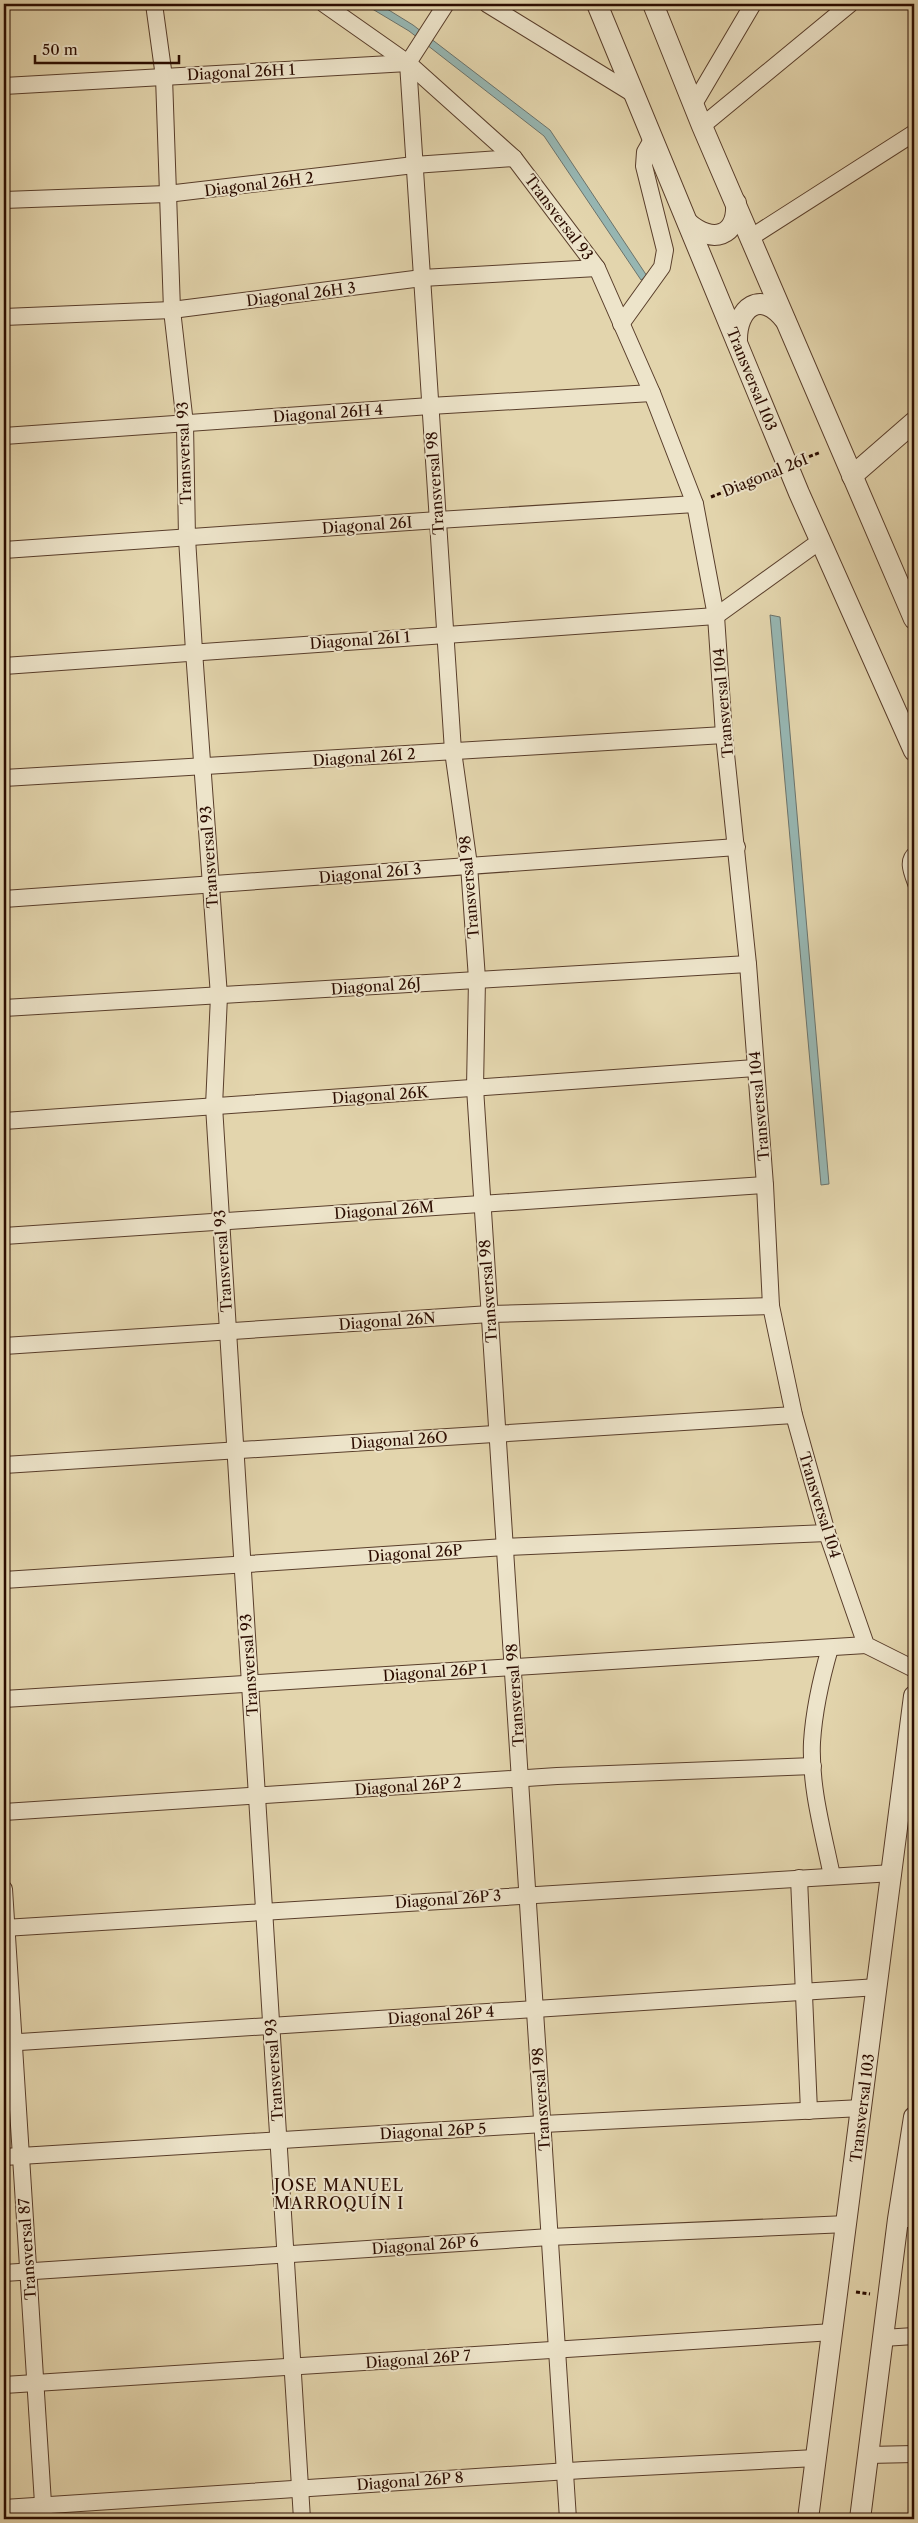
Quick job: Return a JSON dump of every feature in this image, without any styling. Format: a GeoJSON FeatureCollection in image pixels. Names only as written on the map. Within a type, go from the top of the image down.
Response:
{"type":"FeatureCollection","features":[{"type":"Feature","properties":{"kind":"street","name":"Transversal 93"},"geometry":{"type":"LineString","coordinates":[[154,4],[164,77],[172,310],[185,424],[187,538],[219,996],[214,1106],[220,1221],[302,2519]]}},
{"type":"Feature","properties":{"kind":"street","name":"Transversal 93"},"geometry":{"type":"LineString","coordinates":[[324,4],[411,57],[514,158],[597,268],[652,393],[695,504]]}},
{"type":"Feature","properties":{"kind":"street"},"geometry":{"type":"LineString","coordinates":[[488,4],[635,95]]}},
{"type":"Feature","properties":{"kind":"street","name":"Transversal 103"},"geometry":{"type":"LineString","coordinates":[[597,4],[787,464],[914,751]]}},
{"type":"Feature","properties":{"kind":"street"},"geometry":{"type":"LineString","coordinates":[[653,4],[702,126],[914,619]]}},
{"type":"Feature","properties":{"kind":"street"},"geometry":{"type":"LineString","coordinates":[[694,104],[753,4]]}},
{"type":"Feature","properties":{"kind":"street"},"geometry":{"type":"LineString","coordinates":[[702,126],[850,4]]}},
{"type":"Feature","properties":{"kind":"street"},"geometry":{"type":"LineString","coordinates":[[411,57],[442,10]]}},
{"type":"Feature","properties":{"kind":"street","name":"Diagonal 26H 1"},"geometry":{"type":"LineString","coordinates":[[4,86],[164,77],[411,57]]}},
{"type":"Feature","properties":{"kind":"street","name":"Transversal 98"},"geometry":{"type":"LineString","coordinates":[[411,57],[414,165],[453,751],[469,865],[477,979],[475,1088],[568,2519]]}},
{"type":"Feature","properties":{"kind":"street"},"geometry":{"type":"LineString","coordinates":[[750,238],[914,133]]}},
{"type":"Feature","properties":{"kind":"street"},"geometry":{"type":"LineString","coordinates":[[622,324],[662,267],[665,250],[644,166],[646,152],[653,138]]}},
{"type":"Feature","properties":{"kind":"street","name":"Diagonal 26H 2"},"geometry":{"type":"LineString","coordinates":[[4,200],[168,194],[414,165],[514,158]]}},
{"type":"Feature","properties":{"kind":"street"},"geometry":{"type":"LineString","coordinates":[[688,223],[704,234],[722,234],[731,228],[734,222],[736,203]]}},
{"type":"Feature","properties":{"kind":"street","name":"Diagonal 26H 3"},"geometry":{"type":"LineString","coordinates":[[4,317],[172,310],[422,278],[597,268]]}},
{"type":"Feature","properties":{"kind":"street"},"geometry":{"type":"LineString","coordinates":[[737,342],[739,320],[742,314],[752,306],[762,304],[769,306],[780,314],[786,322]]}},
{"type":"Feature","properties":{"kind":"street","name":"Diagonal 26H 4"},"geometry":{"type":"LineString","coordinates":[[4,436],[430,406],[652,393]]}},
{"type":"Feature","properties":{"kind":"street"},"geometry":{"type":"LineString","coordinates":[[852,476],[914,422]]}},
{"type":"Feature","properties":{"kind":"street","name":"Diagonal 26I"},"geometry":{"type":"LineString","coordinates":[[4,550],[695,504]]}},
{"type":"Feature","properties":{"kind":"street","name":"Transversal 104"},"geometry":{"type":"LineString","coordinates":[[695,504],[716,616],[724,736],[748,964],[765,1185],[771,1306],[794,1416],[827,1533],[866,1645]]}},
{"type":"Feature","properties":{"kind":"street"},"geometry":{"type":"LineString","coordinates":[[716,616],[820,541]]}},
{"type":"Feature","properties":{"kind":"street","name":"Diagonal 26I 1"},"geometry":{"type":"LineString","coordinates":[[4,666],[194,651],[716,616]]}},
{"type":"Feature","properties":{"kind":"street","name":"Diagonal 26I 2"},"geometry":{"type":"LineString","coordinates":[[4,778],[724,736]]}},
{"type":"Feature","properties":{"kind":"street","name":"Diagonal 26I 3"},"geometry":{"type":"LineString","coordinates":[[4,899],[212,886],[469,865],[737,847]]}},
{"type":"Feature","properties":{"kind":"street","name":"Diagonal 26J"},"geometry":{"type":"LineString","coordinates":[[4,1008],[748,964]]}},
{"type":"Feature","properties":{"kind":"street","name":"Diagonal 26K"},"geometry":{"type":"LineString","coordinates":[[4,1121],[755,1068]]}},
{"type":"Feature","properties":{"kind":"street","name":"Diagonal 26M"},"geometry":{"type":"LineString","coordinates":[[4,1236],[765,1185]]}},
{"type":"Feature","properties":{"kind":"street","name":"Diagonal 26N"},"geometry":{"type":"LineString","coordinates":[[4,1346],[490,1314],[771,1306]]}},
{"type":"Feature","properties":{"kind":"street","name":"Diagonal 26O"},"geometry":{"type":"LineString","coordinates":[[4,1465],[794,1416]]}},
{"type":"Feature","properties":{"kind":"street","name":"Diagonal 26P"},"geometry":{"type":"LineString","coordinates":[[4,1580],[505,1547],[827,1533]]}},
{"type":"Feature","properties":{"kind":"street"},"geometry":{"type":"LineString","coordinates":[[866,1645],[914,1669]]}},
{"type":"Feature","properties":{"kind":"street","name":"Diagonal 26P 1"},"geometry":{"type":"LineString","coordinates":[[4,1699],[866,1645]]}},
{"type":"Feature","properties":{"kind":"street"},"geometry":{"type":"LineString","coordinates":[[830,1648],[815,1706],[812,1744],[815,1798],[832,1876]]}},
{"type":"Feature","properties":{"kind":"street","name":"Transversal 103"},"geometry":{"type":"LineString","coordinates":[[808,2519],[893,1872],[914,1696]]}},
{"type":"Feature","properties":{"kind":"street","name":"Diagonal 26P 2"},"geometry":{"type":"LineString","coordinates":[[4,1812],[520,1778],[813,1766]]}},
{"type":"Feature","properties":{"kind":"street","name":"Diagonal 26P 3"},"geometry":{"type":"LineString","coordinates":[[5,1928],[893,1872]]}},
{"type":"Feature","properties":{"kind":"street"},"geometry":{"type":"LineString","coordinates":[[799,1878],[806,1991],[809,2111]]}},
{"type":"Feature","properties":{"kind":"street","name":"Transversal 87"},"geometry":{"type":"LineString","coordinates":[[4,1889],[9,2043],[21,2156],[44,2512]]}},
{"type":"Feature","properties":{"kind":"street","name":"Diagonal 26P 4"},"geometry":{"type":"LineString","coordinates":[[9,2043],[878,1987]]}},
{"type":"Feature","properties":{"kind":"street","name":"Diagonal 26P 5"},"geometry":{"type":"LineString","coordinates":[[4,2157],[543,2124],[862,2108]]}},
{"type":"Feature","properties":{"kind":"street"},"geometry":{"type":"LineString","coordinates":[[860,2519],[889,2297],[906,2219],[914,2117]]}},
{"type":"Feature","properties":{"kind":"street","name":"Diagonal 26P 6"},"geometry":{"type":"LineString","coordinates":[[4,2273],[550,2237],[847,2224]]}},
{"type":"Feature","properties":{"kind":"street","name":"Diagonal 26P 7"},"geometry":{"type":"LineString","coordinates":[[4,2385],[833,2332]]}},
{"type":"Feature","properties":{"kind":"street"},"geometry":{"type":"LineString","coordinates":[[884,2338],[914,2336]]}},
{"type":"Feature","properties":{"kind":"street"},"geometry":{"type":"LineString","coordinates":[[868,2455],[914,2454]]}},
{"type":"Feature","properties":{"kind":"street","name":"Diagonal 26P 8"},"geometry":{"type":"LineString","coordinates":[[4,2508],[44,2512],[300,2488],[565,2471],[816,2458]]}},
{"type":"Feature","properties":{"kind":"lane"},"geometry":{"type":"LineString","coordinates":[[914,851],[910,854],[906,865],[914,888]]}},
{"type":"Feature","properties":{"kind":"path","name":"Diagonal 26I"},"geometry":{"type":"LineString","coordinates":[[695,504],[787,464],[839,446]]}},
{"type":"Feature","properties":{"kind":"path"},"geometry":{"type":"LineString","coordinates":[[838,2290],[889,2297]]}},
{"type":"Feature","properties":{"kind":"water"},"geometry":{"type":"Polygon","coordinates":[[[364,4],[379,4],[413,25],[550,130],[647,276],[641,280],[544,136],[409,31],[364,4]]]}},
{"type":"Feature","properties":{"kind":"water"},"geometry":{"type":"Polygon","coordinates":[[[770,615],[780,617],[829,1184],[821,1185],[770,615]]]}},
{"type":"Feature","properties":{"kind":"district","name":"JOSE MANUEL MARROQUÍN I"},"geometry":{"type":"Point","coordinates":[339,2194]}}]}
